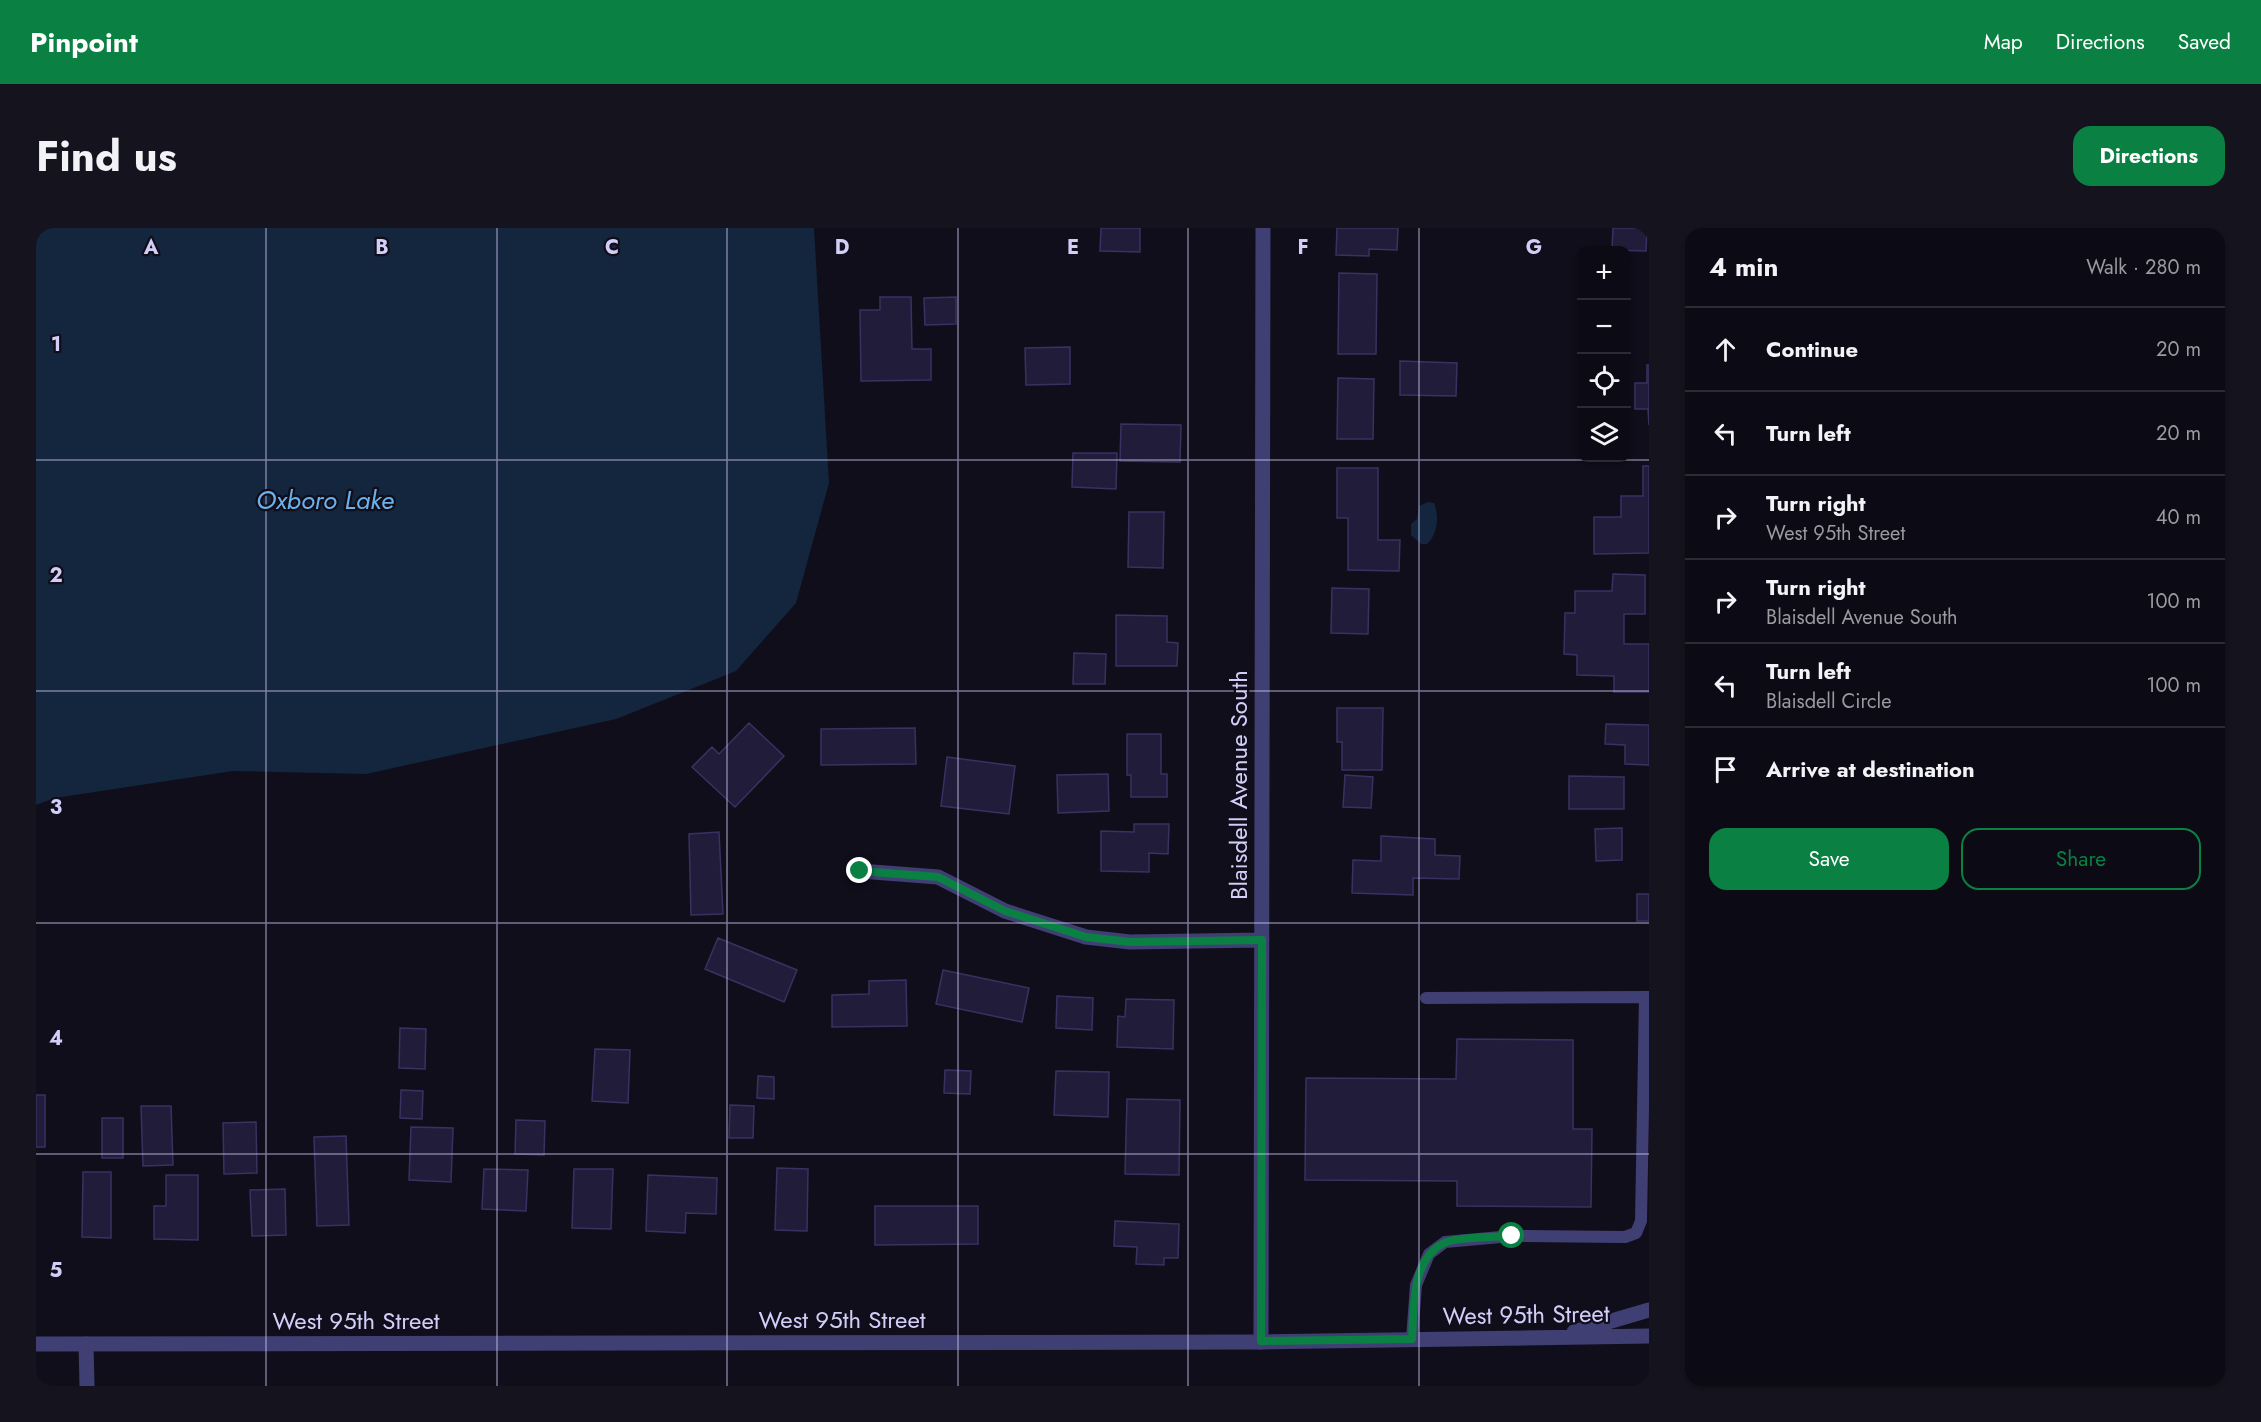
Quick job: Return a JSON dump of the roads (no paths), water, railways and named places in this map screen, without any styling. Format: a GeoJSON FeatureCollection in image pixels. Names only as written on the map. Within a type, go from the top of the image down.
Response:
{"type":"FeatureCollection","features":[{"type":"Feature","properties":{"kind":"street","name":"Blaisdell Avenue South"},"geometry":{"type":"LineString","coordinates":[[1261,1341],[1263,228]]}},
{"type":"Feature","properties":{"kind":"street"},"geometry":{"type":"LineString","coordinates":[[860,871],[938,877],[1005,911],[1086,937],[1130,942],[1262,940]]}},
{"type":"Feature","properties":{"kind":"street"},"geometry":{"type":"LineString","coordinates":[[1554,1337],[1649,1310]]}},
{"type":"Feature","properties":{"kind":"street","name":"West 95th Street"},"geometry":{"type":"LineString","coordinates":[[36,1344],[1261,1341],[1649,1336]]}},
{"type":"Feature","properties":{"kind":"street"},"geometry":{"type":"LineString","coordinates":[[87,1344],[87,1386]]}},
{"type":"Feature","properties":{"kind":"lane"},"geometry":{"type":"LineString","coordinates":[[1412,1339],[1416,1285],[1429,1254],[1445,1242],[1512,1236],[1625,1237],[1635,1233],[1641,1221],[1647,997],[1426,998]]}},
{"type":"Feature","properties":{"kind":"water","name":"Oxboro Lake"},"geometry":{"type":"Polygon","coordinates":[[[36,228],[814,228],[829,483],[796,603],[736,671],[616,719],[366,774],[233,771],[55,798],[36,805],[36,228]]]}},
{"type":"Feature","properties":{"kind":"water"},"geometry":{"type":"Polygon","coordinates":[[[1428,502],[1434,503],[1437,514],[1436,525],[1433,536],[1427,544],[1421,544],[1411,535],[1411,524],[1417,519],[1419,506],[1428,502]]]}}]}
